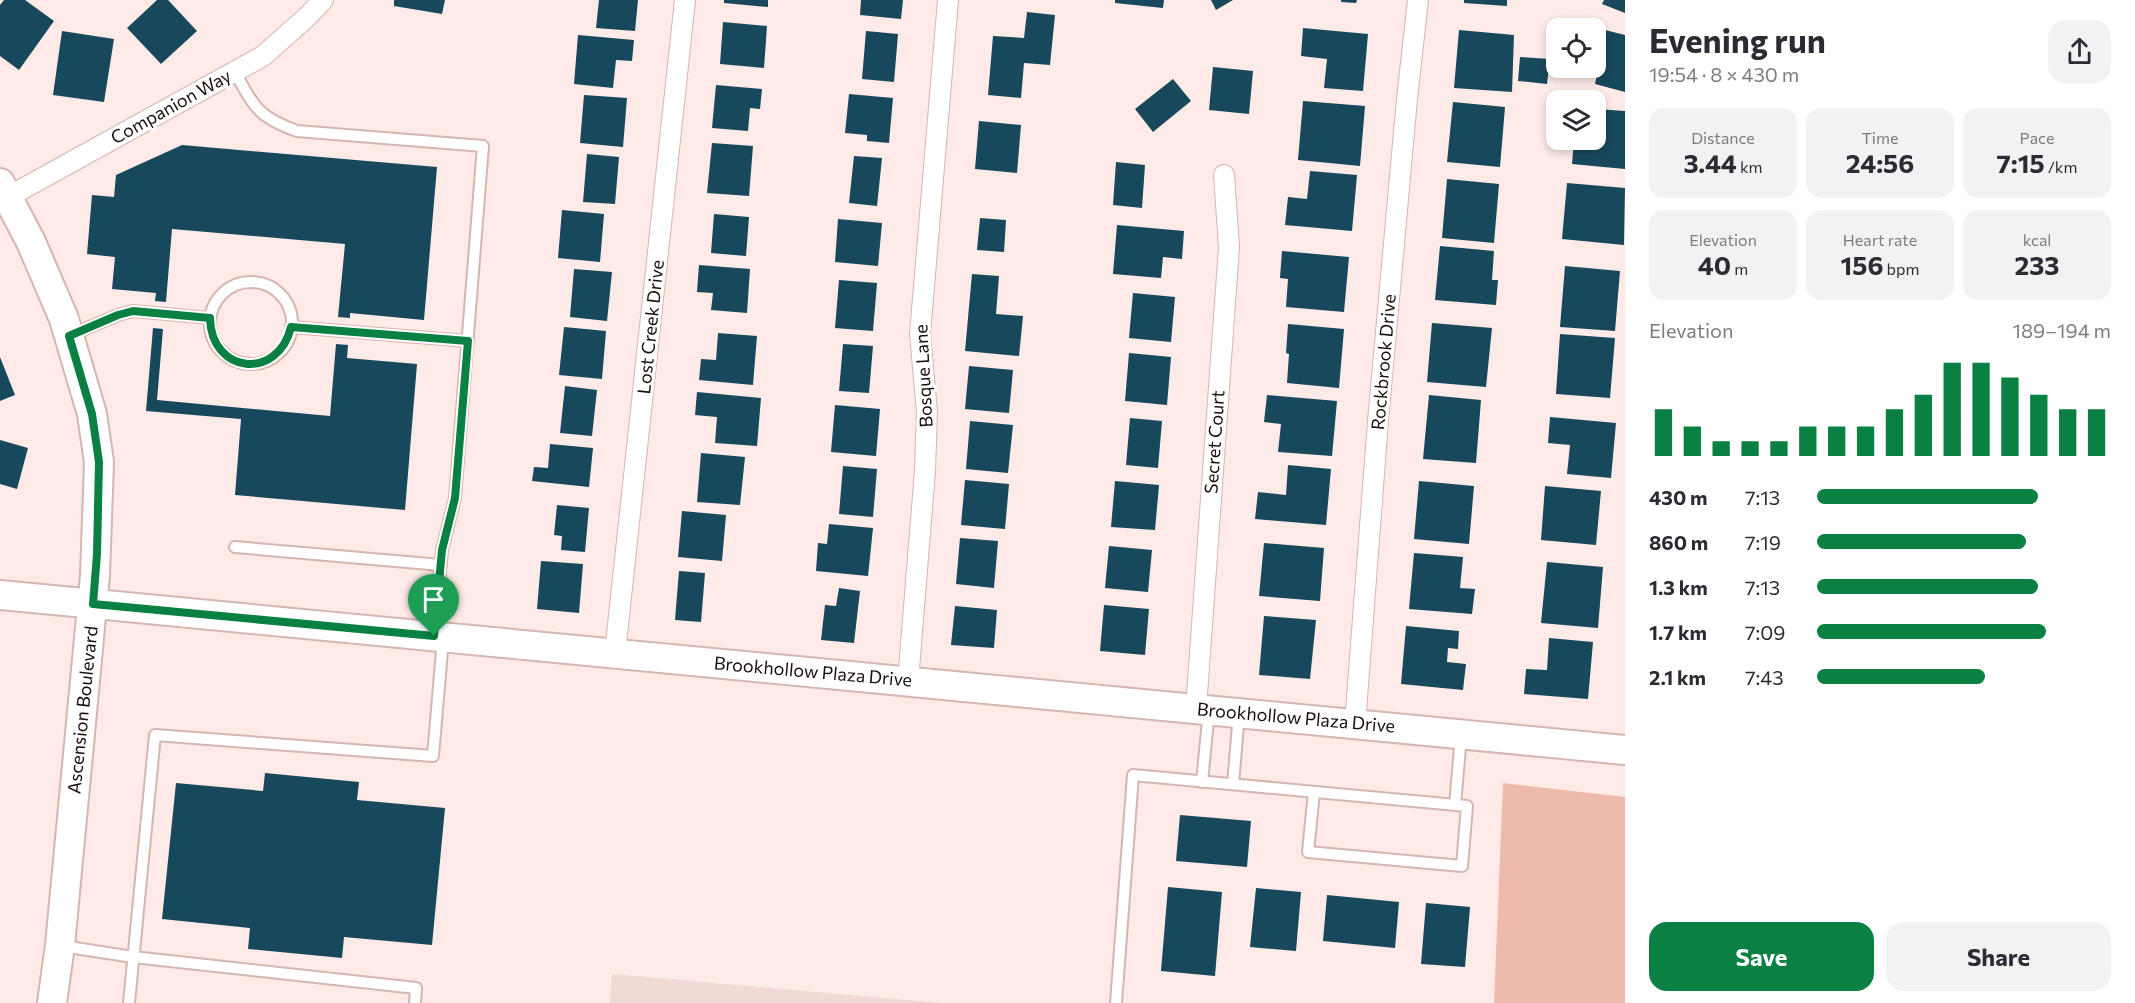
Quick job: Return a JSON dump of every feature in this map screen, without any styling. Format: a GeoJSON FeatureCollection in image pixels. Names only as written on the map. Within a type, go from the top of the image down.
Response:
{"type":"FeatureCollection","features":[{"type":"Feature","properties":{"kind":"street","name":"Companion Way"},"geometry":{"type":"LineString","coordinates":[[4,190],[263,56],[323,0]]}},
{"type":"Feature","properties":{"kind":"street","name":"Lost Creek Drive"},"geometry":{"type":"LineString","coordinates":[[615,653],[685,0]]}},
{"type":"Feature","properties":{"kind":"street","name":"Bosque Lane"},"geometry":{"type":"LineString","coordinates":[[908,681],[925,471],[927,412],[920,334],[948,0]]}},
{"type":"Feature","properties":{"kind":"street","name":"Rockbrook Drive"},"geometry":{"type":"LineString","coordinates":[[1355,724],[1378,421],[1418,0]]}},
{"type":"Feature","properties":{"kind":"street","name":"Secret Court"},"geometry":{"type":"LineString","coordinates":[[1203,709],[1228,247],[1224,175]]}},
{"type":"Feature","properties":{"kind":"street","name":"Ascension Boulevard"},"geometry":{"type":"LineString","coordinates":[[4,190],[31,243],[64,319],[92,414],[99,462],[97,554],[93,604],[60,945],[52,1003]]}},
{"type":"Feature","properties":{"kind":"street","name":"Brookhollow Plaza Drive"},"geometry":{"type":"LineString","coordinates":[[0,595],[1625,750]]}},
{"type":"Feature","properties":{"kind":"lane"},"geometry":{"type":"LineString","coordinates":[[129,1003],[155,735],[433,756],[442,550],[455,498],[483,146],[297,131],[274,122],[255,107],[235,72]]}},
{"type":"Feature","properties":{"kind":"lane"},"geometry":{"type":"LineString","coordinates":[[254,283],[267,286],[282,298],[291,314],[291,327],[288,339],[277,354],[260,363],[248,364],[227,357],[219,349],[213,340],[210,318],[218,299],[225,292],[234,286],[254,283]]}},
{"type":"Feature","properties":{"kind":"lane"},"geometry":{"type":"LineString","coordinates":[[69,336],[133,311],[210,318]]}},
{"type":"Feature","properties":{"kind":"lane"},"geometry":{"type":"LineString","coordinates":[[291,327],[468,341]]}},
{"type":"Feature","properties":{"kind":"lane"},"geometry":{"type":"LineString","coordinates":[[235,548],[441,565]]}},
{"type":"Feature","properties":{"kind":"lane"},"geometry":{"type":"LineString","coordinates":[[1203,709],[1203,782]]}},
{"type":"Feature","properties":{"kind":"lane"},"geometry":{"type":"LineString","coordinates":[[1233,784],[1239,713]]}},
{"type":"Feature","properties":{"kind":"lane"},"geometry":{"type":"LineString","coordinates":[[1455,805],[1462,734]]}},
{"type":"Feature","properties":{"kind":"lane"},"geometry":{"type":"LineString","coordinates":[[1116,1003],[1133,776],[1233,784],[1467,806],[1462,866],[1308,852],[1314,792]]}},
{"type":"Feature","properties":{"kind":"lane"},"geometry":{"type":"LineString","coordinates":[[60,945],[133,957],[416,988],[415,1003]]}},
{"type":"Feature","properties":{"kind":"shaded area"},"geometry":{"type":"Polygon","coordinates":[[[1503,783],[1625,797],[1625,1003],[1494,1003],[1503,783]]]}},
{"type":"Feature","properties":{"kind":"shaded area"},"geometry":{"type":"Polygon","coordinates":[[[612,974],[941,1003],[610,1003],[612,974]]]}},
{"type":"Feature","properties":{"kind":"building"},"geometry":{"type":"Polygon","coordinates":[[[4,0],[25,0],[54,21],[19,70],[0,56],[0,5],[4,0]]]}},
{"type":"Feature","properties":{"kind":"building"},"geometry":{"type":"Polygon","coordinates":[[[157,0],[168,0],[197,31],[161,64],[127,28],[157,0]]]}},
{"type":"Feature","properties":{"kind":"building"},"geometry":{"type":"Polygon","coordinates":[[[394,0],[445,0],[442,14],[394,6],[394,0]]]}},
{"type":"Feature","properties":{"kind":"building"},"geometry":{"type":"Polygon","coordinates":[[[599,0],[638,0],[635,31],[596,28],[599,0]]]}},
{"type":"Feature","properties":{"kind":"building"},"geometry":{"type":"Polygon","coordinates":[[[724,0],[768,0],[768,7],[724,3],[724,0]]]}},
{"type":"Feature","properties":{"kind":"building"},"geometry":{"type":"Polygon","coordinates":[[[861,0],[903,0],[901,19],[860,15],[861,0]]]}},
{"type":"Feature","properties":{"kind":"building"},"geometry":{"type":"Polygon","coordinates":[[[1115,0],[1164,0],[1163,8],[1115,3],[1115,0]]]}},
{"type":"Feature","properties":{"kind":"building"},"geometry":{"type":"Polygon","coordinates":[[[1211,0],[1233,0],[1216,10],[1211,0]]]}},
{"type":"Feature","properties":{"kind":"building"},"geometry":{"type":"Polygon","coordinates":[[[1341,0],[1357,0],[1356,3],[1341,2],[1341,0]]]}},
{"type":"Feature","properties":{"kind":"building"},"geometry":{"type":"Polygon","coordinates":[[[1464,0],[1507,0],[1507,6],[1464,3],[1464,0]]]}},
{"type":"Feature","properties":{"kind":"building"},"geometry":{"type":"Polygon","coordinates":[[[1604,0],[1625,0],[1625,13],[1602,4],[1604,0]]]}},
{"type":"Feature","properties":{"kind":"building"},"geometry":{"type":"Polygon","coordinates":[[[1027,12],[1055,15],[1050,65],[1024,63],[1021,98],[988,95],[993,36],[1024,38],[1027,12]]]}},
{"type":"Feature","properties":{"kind":"building"},"geometry":{"type":"Polygon","coordinates":[[[723,22],[767,26],[764,68],[720,64],[723,22]]]}},
{"type":"Feature","properties":{"kind":"building"},"geometry":{"type":"Polygon","coordinates":[[[1303,28],[1368,34],[1363,91],[1324,88],[1327,59],[1301,56],[1303,28]]]}},
{"type":"Feature","properties":{"kind":"building"},"geometry":{"type":"Polygon","coordinates":[[[1459,30],[1514,35],[1512,92],[1454,88],[1459,30]]]}},
{"type":"Feature","properties":{"kind":"building"},"geometry":{"type":"Polygon","coordinates":[[[1606,30],[1625,35],[1625,92],[1595,84],[1596,78],[1606,78],[1606,30]]]}},
{"type":"Feature","properties":{"kind":"building"},"geometry":{"type":"Polygon","coordinates":[[[62,31],[114,39],[104,102],[53,95],[62,31]]]}},
{"type":"Feature","properties":{"kind":"building"},"geometry":{"type":"Polygon","coordinates":[[[866,31],[898,34],[894,82],[862,79],[866,31]]]}},
{"type":"Feature","properties":{"kind":"building"},"geometry":{"type":"Polygon","coordinates":[[[578,35],[634,40],[632,61],[616,60],[613,88],[574,84],[578,35]]]}},
{"type":"Feature","properties":{"kind":"building"},"geometry":{"type":"Polygon","coordinates":[[[1520,57],[1546,59],[1547,84],[1518,81],[1520,57]]]}},
{"type":"Feature","properties":{"kind":"building"},"geometry":{"type":"Polygon","coordinates":[[[1213,67],[1253,71],[1249,114],[1209,110],[1213,67]]]}},
{"type":"Feature","properties":{"kind":"building"},"geometry":{"type":"Polygon","coordinates":[[[1173,79],[1191,101],[1153,132],[1135,109],[1173,79]]]}},
{"type":"Feature","properties":{"kind":"building"},"geometry":{"type":"Polygon","coordinates":[[[716,85],[762,89],[760,109],[750,108],[748,131],[712,128],[716,85]]]}},
{"type":"Feature","properties":{"kind":"building"},"geometry":{"type":"Polygon","coordinates":[[[849,94],[893,98],[889,143],[867,141],[867,135],[845,133],[849,94]]]}},
{"type":"Feature","properties":{"kind":"building"},"geometry":{"type":"Polygon","coordinates":[[[584,95],[627,98],[623,147],[580,143],[584,95]]]}},
{"type":"Feature","properties":{"kind":"building"},"geometry":{"type":"Polygon","coordinates":[[[1303,101],[1365,106],[1360,166],[1298,160],[1303,101]]]}},
{"type":"Feature","properties":{"kind":"building"},"geometry":{"type":"Polygon","coordinates":[[[1453,102],[1505,107],[1500,167],[1447,162],[1453,102]]]}},
{"type":"Feature","properties":{"kind":"building"},"geometry":{"type":"Polygon","coordinates":[[[1606,110],[1625,111],[1625,169],[1572,164],[1573,150],[1606,150],[1606,110]]]}},
{"type":"Feature","properties":{"kind":"building"},"geometry":{"type":"Polygon","coordinates":[[[979,121],[1021,125],[1017,173],[975,169],[979,121]]]}},
{"type":"Feature","properties":{"kind":"building"},"geometry":{"type":"Polygon","coordinates":[[[712,143],[753,146],[749,196],[707,193],[712,143]]]}},
{"type":"Feature","properties":{"kind":"building"},"geometry":{"type":"Polygon","coordinates":[[[182,145],[437,167],[424,320],[350,313],[350,318],[338,317],[345,244],[172,229],[166,302],[155,301],[156,293],[112,289],[115,257],[87,254],[92,195],[114,197],[116,175],[182,145]]]}},
{"type":"Feature","properties":{"kind":"building"},"geometry":{"type":"Polygon","coordinates":[[[587,154],[619,157],[615,204],[583,202],[587,154]]]}},
{"type":"Feature","properties":{"kind":"building"},"geometry":{"type":"Polygon","coordinates":[[[854,156],[882,158],[877,206],[849,203],[854,156]]]}},
{"type":"Feature","properties":{"kind":"building"},"geometry":{"type":"Polygon","coordinates":[[[1116,162],[1145,165],[1142,208],[1113,205],[1116,162]]]}},
{"type":"Feature","properties":{"kind":"building"},"geometry":{"type":"Polygon","coordinates":[[[1310,171],[1357,175],[1352,231],[1285,225],[1288,197],[1307,199],[1310,171]]]}},
{"type":"Feature","properties":{"kind":"building"},"geometry":{"type":"Polygon","coordinates":[[[1447,179],[1499,184],[1494,243],[1442,238],[1447,179]]]}},
{"type":"Feature","properties":{"kind":"building"},"geometry":{"type":"Polygon","coordinates":[[[1567,183],[1625,188],[1624,245],[1562,239],[1567,183]]]}},
{"type":"Feature","properties":{"kind":"building"},"geometry":{"type":"Polygon","coordinates":[[[562,210],[604,214],[600,262],[558,258],[562,210]]]}},
{"type":"Feature","properties":{"kind":"building"},"geometry":{"type":"Polygon","coordinates":[[[714,214],[749,217],[746,256],[711,253],[714,214]]]}},
{"type":"Feature","properties":{"kind":"building"},"geometry":{"type":"Polygon","coordinates":[[[980,218],[1006,220],[1004,252],[977,250],[980,218]]]}},
{"type":"Feature","properties":{"kind":"building"},"geometry":{"type":"Polygon","coordinates":[[[838,219],[882,223],[878,266],[835,262],[838,219]]]}},
{"type":"Feature","properties":{"kind":"building"},"geometry":{"type":"Polygon","coordinates":[[[1117,225],[1184,231],[1182,259],[1163,257],[1161,278],[1113,274],[1117,225]]]}},
{"type":"Feature","properties":{"kind":"building"},"geometry":{"type":"Polygon","coordinates":[[[1440,246],[1494,251],[1492,280],[1498,280],[1496,305],[1435,300],[1440,246]]]}},
{"type":"Feature","properties":{"kind":"building"},"geometry":{"type":"Polygon","coordinates":[[[1282,251],[1349,257],[1344,312],[1286,307],[1288,279],[1280,278],[1282,251]]]}},
{"type":"Feature","properties":{"kind":"building"},"geometry":{"type":"Polygon","coordinates":[[[699,265],[750,269],[747,313],[711,310],[713,293],[697,292],[699,265]]]}},
{"type":"Feature","properties":{"kind":"building"},"geometry":{"type":"Polygon","coordinates":[[[1565,266],[1620,271],[1615,331],[1560,327],[1565,266]]]}},
{"type":"Feature","properties":{"kind":"building"},"geometry":{"type":"Polygon","coordinates":[[[574,269],[612,272],[607,321],[570,317],[574,269]]]}},
{"type":"Feature","properties":{"kind":"building"},"geometry":{"type":"Polygon","coordinates":[[[972,274],[999,276],[996,314],[1023,316],[1019,356],[965,351],[972,274]]]}},
{"type":"Feature","properties":{"kind":"building"},"geometry":{"type":"Polygon","coordinates":[[[839,280],[877,283],[873,331],[835,328],[839,280]]]}},
{"type":"Feature","properties":{"kind":"building"},"geometry":{"type":"Polygon","coordinates":[[[1133,293],[1175,297],[1171,342],[1129,338],[1133,293]]]}},
{"type":"Feature","properties":{"kind":"building"},"geometry":{"type":"Polygon","coordinates":[[[1432,323],[1492,328],[1486,387],[1427,382],[1432,323]]]}},
{"type":"Feature","properties":{"kind":"building"},"geometry":{"type":"Polygon","coordinates":[[[1288,324],[1344,329],[1339,388],[1287,383],[1288,324]]]}},
{"type":"Feature","properties":{"kind":"building"},"geometry":{"type":"Polygon","coordinates":[[[564,327],[606,331],[602,379],[559,375],[564,327]]]}},
{"type":"Feature","properties":{"kind":"building"},"geometry":{"type":"Polygon","coordinates":[[[153,328],[163,329],[157,400],[330,416],[336,344],[348,345],[347,358],[417,364],[405,510],[235,495],[241,419],[146,411],[153,328]]]}},
{"type":"Feature","properties":{"kind":"building"},"geometry":{"type":"Polygon","coordinates":[[[718,333],[757,336],[753,385],[699,380],[701,359],[716,360],[718,333]]]}},
{"type":"Feature","properties":{"kind":"building"},"geometry":{"type":"Polygon","coordinates":[[[1560,334],[1615,338],[1610,398],[1556,394],[1560,334]]]}},
{"type":"Feature","properties":{"kind":"building"},"geometry":{"type":"Polygon","coordinates":[[[843,344],[873,346],[869,393],[839,391],[843,344]]]}},
{"type":"Feature","properties":{"kind":"building"},"geometry":{"type":"Polygon","coordinates":[[[1129,353],[1171,357],[1167,405],[1125,401],[1129,353]]]}},
{"type":"Feature","properties":{"kind":"building"},"geometry":{"type":"Polygon","coordinates":[[[0,357],[15,395],[0,401],[0,357]]]}},
{"type":"Feature","properties":{"kind":"building"},"geometry":{"type":"Polygon","coordinates":[[[969,366],[1013,370],[1009,413],[965,409],[969,366]]]}},
{"type":"Feature","properties":{"kind":"building"},"geometry":{"type":"Polygon","coordinates":[[[565,386],[597,390],[592,436],[560,433],[565,386]]]}},
{"type":"Feature","properties":{"kind":"building"},"geometry":{"type":"Polygon","coordinates":[[[697,392],[761,398],[757,446],[715,443],[717,417],[695,415],[697,392]]]}},
{"type":"Feature","properties":{"kind":"building"},"geometry":{"type":"Polygon","coordinates":[[[1267,395],[1337,401],[1332,456],[1278,452],[1281,424],[1264,422],[1267,395]]]}},
{"type":"Feature","properties":{"kind":"building"},"geometry":{"type":"Polygon","coordinates":[[[1429,395],[1481,400],[1476,463],[1423,459],[1429,395]]]}},
{"type":"Feature","properties":{"kind":"building"},"geometry":{"type":"Polygon","coordinates":[[[835,405],[880,409],[876,456],[831,452],[835,405]]]}},
{"type":"Feature","properties":{"kind":"building"},"geometry":{"type":"Polygon","coordinates":[[[1550,417],[1616,423],[1611,478],[1567,474],[1570,445],[1548,443],[1550,417]]]}},
{"type":"Feature","properties":{"kind":"building"},"geometry":{"type":"Polygon","coordinates":[[[1130,418],[1162,421],[1158,468],[1126,465],[1130,418]]]}},
{"type":"Feature","properties":{"kind":"building"},"geometry":{"type":"Polygon","coordinates":[[[970,421],[1013,425],[1008,473],[966,469],[970,421]]]}},
{"type":"Feature","properties":{"kind":"building"},"geometry":{"type":"Polygon","coordinates":[[[0,440],[28,448],[17,489],[0,484],[0,440]]]}},
{"type":"Feature","properties":{"kind":"building"},"geometry":{"type":"Polygon","coordinates":[[[550,444],[593,448],[589,487],[532,481],[534,467],[548,468],[550,444]]]}},
{"type":"Feature","properties":{"kind":"building"},"geometry":{"type":"Polygon","coordinates":[[[701,453],[745,457],[740,505],[697,502],[701,453]]]}},
{"type":"Feature","properties":{"kind":"building"},"geometry":{"type":"Polygon","coordinates":[[[1288,465],[1331,469],[1326,525],[1255,519],[1258,492],[1286,495],[1288,465]]]}},
{"type":"Feature","properties":{"kind":"building"},"geometry":{"type":"Polygon","coordinates":[[[843,466],[877,469],[873,517],[839,514],[843,466]]]}},
{"type":"Feature","properties":{"kind":"building"},"geometry":{"type":"Polygon","coordinates":[[[965,480],[1009,484],[1005,529],[961,525],[965,480]]]}},
{"type":"Feature","properties":{"kind":"building"},"geometry":{"type":"Polygon","coordinates":[[[1115,481],[1159,485],[1155,530],[1111,527],[1115,481]]]}},
{"type":"Feature","properties":{"kind":"building"},"geometry":{"type":"Polygon","coordinates":[[[1419,481],[1474,486],[1469,544],[1414,539],[1419,481]]]}},
{"type":"Feature","properties":{"kind":"building"},"geometry":{"type":"Polygon","coordinates":[[[1545,486],[1601,491],[1596,545],[1541,540],[1545,486]]]}},
{"type":"Feature","properties":{"kind":"building"},"geometry":{"type":"Polygon","coordinates":[[[557,505],[589,508],[585,552],[561,550],[562,536],[554,535],[557,505]]]}},
{"type":"Feature","properties":{"kind":"building"},"geometry":{"type":"Polygon","coordinates":[[[682,511],[726,515],[722,561],[678,557],[682,511]]]}},
{"type":"Feature","properties":{"kind":"building"},"geometry":{"type":"Polygon","coordinates":[[[829,524],[873,528],[868,576],[816,571],[818,543],[827,544],[829,524]]]}},
{"type":"Feature","properties":{"kind":"building"},"geometry":{"type":"Polygon","coordinates":[[[960,538],[998,541],[994,588],[956,584],[960,538]]]}},
{"type":"Feature","properties":{"kind":"building"},"geometry":{"type":"Polygon","coordinates":[[[1264,543],[1324,548],[1320,601],[1259,596],[1264,543]]]}},
{"type":"Feature","properties":{"kind":"building"},"geometry":{"type":"Polygon","coordinates":[[[1109,546],[1152,550],[1148,592],[1105,588],[1109,546]]]}},
{"type":"Feature","properties":{"kind":"building"},"geometry":{"type":"Polygon","coordinates":[[[1414,553],[1463,557],[1460,588],[1475,589],[1472,614],[1409,609],[1414,553]]]}},
{"type":"Feature","properties":{"kind":"building"},"geometry":{"type":"Polygon","coordinates":[[[541,561],[583,564],[579,613],[537,609],[541,561]]]}},
{"type":"Feature","properties":{"kind":"building"},"geometry":{"type":"Polygon","coordinates":[[[1547,562],[1603,567],[1598,628],[1541,623],[1547,562]]]}},
{"type":"Feature","properties":{"kind":"building"},"geometry":{"type":"Polygon","coordinates":[[[679,571],[705,573],[701,622],[675,620],[679,571]]]}},
{"type":"Feature","properties":{"kind":"building"},"geometry":{"type":"Polygon","coordinates":[[[839,588],[860,591],[854,643],[821,640],[825,605],[836,606],[839,588]]]}},
{"type":"Feature","properties":{"kind":"building"},"geometry":{"type":"Polygon","coordinates":[[[1104,605],[1149,609],[1145,655],[1100,651],[1104,605]]]}},
{"type":"Feature","properties":{"kind":"building"},"geometry":{"type":"Polygon","coordinates":[[[955,606],[997,610],[994,648],[951,645],[955,606]]]}},
{"type":"Feature","properties":{"kind":"building"},"geometry":{"type":"Polygon","coordinates":[[[1264,616],[1316,620],[1310,679],[1259,675],[1264,616]]]}},
{"type":"Feature","properties":{"kind":"building"},"geometry":{"type":"Polygon","coordinates":[[[1406,626],[1459,631],[1458,649],[1448,648],[1447,662],[1466,664],[1463,690],[1401,684],[1406,626]]]}},
{"type":"Feature","properties":{"kind":"building"},"geometry":{"type":"Polygon","coordinates":[[[1549,638],[1593,642],[1588,699],[1524,694],[1526,669],[1547,670],[1549,638]]]}},
{"type":"Feature","properties":{"kind":"building"},"geometry":{"type":"Polygon","coordinates":[[[265,773],[359,782],[357,800],[445,808],[432,945],[344,937],[342,958],[248,949],[250,928],[162,919],[176,783],[263,791],[265,773]]]}},
{"type":"Feature","properties":{"kind":"building"},"geometry":{"type":"Polygon","coordinates":[[[1180,815],[1251,821],[1247,867],[1176,861],[1180,815]]]}},
{"type":"Feature","properties":{"kind":"building"},"geometry":{"type":"Polygon","coordinates":[[[1168,887],[1222,892],[1215,976],[1161,971],[1168,887]]]}},
{"type":"Feature","properties":{"kind":"building"},"geometry":{"type":"Polygon","coordinates":[[[1256,888],[1301,892],[1296,951],[1250,947],[1256,888]]]}},
{"type":"Feature","properties":{"kind":"building"},"geometry":{"type":"Polygon","coordinates":[[[1327,895],[1399,902],[1395,948],[1323,941],[1327,895]]]}},
{"type":"Feature","properties":{"kind":"building"},"geometry":{"type":"Polygon","coordinates":[[[1426,903],[1470,907],[1465,967],[1421,964],[1426,903]]]}},
{"type":"Feature","properties":{"kind":"route"},"geometry":{"type":"LineString","coordinates":[[133,311],[210,318],[210,330],[219,349],[227,357],[248,364],[260,363],[272,358],[282,350],[291,327],[468,341],[455,498],[442,550],[434,636],[93,604],[97,554],[99,462],[92,414],[69,336],[133,311]]}}]}
